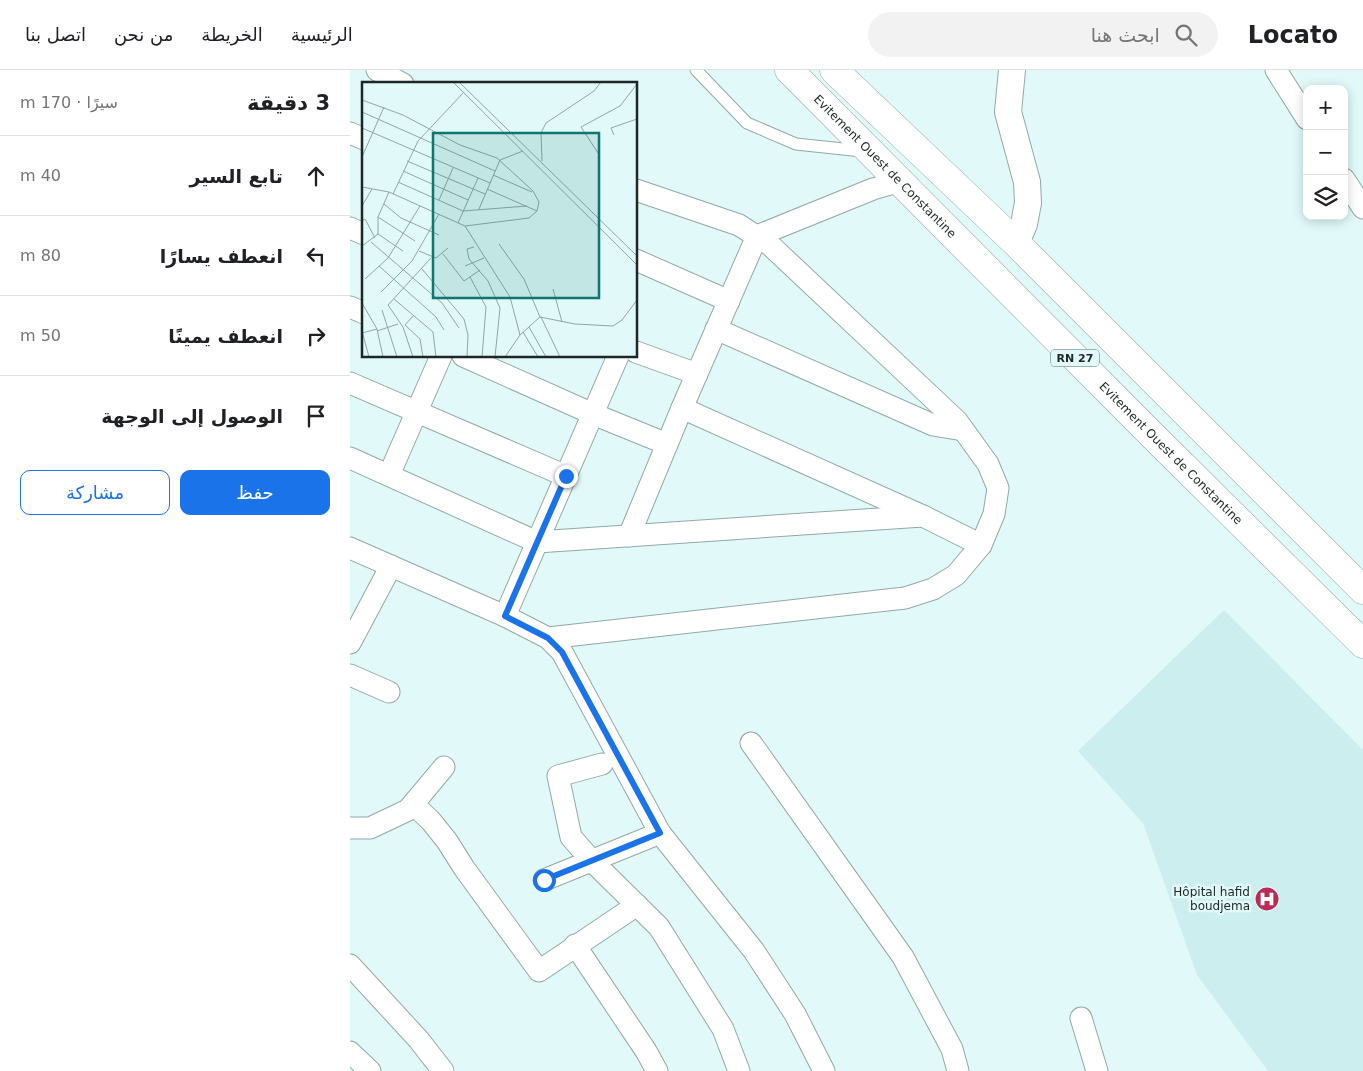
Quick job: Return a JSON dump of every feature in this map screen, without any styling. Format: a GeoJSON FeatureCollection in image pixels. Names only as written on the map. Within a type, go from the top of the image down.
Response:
{"type":"FeatureCollection","features":[{"type":"Feature","properties":{"kind":"highway","name":"Evitement Ouest de Constantine"},"geometry":{"type":"LineString","coordinates":[[789,70],[1363,644]]}},
{"type":"Feature","properties":{"kind":"highway","name":"RN 27"},"geometry":{"type":"LineString","coordinates":[[834,70],[1016,243],[1363,590]]}},
{"type":"Feature","properties":{"kind":"street"},"geometry":{"type":"LineString","coordinates":[[377,70],[399,82]]}},
{"type":"Feature","properties":{"kind":"street"},"geometry":{"type":"LineString","coordinates":[[1012,70],[1008,112],[1027,182],[1028,203],[1024,224],[1016,243]]}},
{"type":"Feature","properties":{"kind":"street"},"geometry":{"type":"LineString","coordinates":[[1276,70],[1303,113]]}},
{"type":"Feature","properties":{"kind":"street"},"geometry":{"type":"LineString","coordinates":[[350,133],[362,138]]}},
{"type":"Feature","properties":{"kind":"street"},"geometry":{"type":"LineString","coordinates":[[629,536],[757,236],[873,189],[900,181]]}},
{"type":"Feature","properties":{"kind":"street"},"geometry":{"type":"LineString","coordinates":[[1348,185],[1363,208]]}},
{"type":"Feature","properties":{"kind":"street"},"geometry":{"type":"LineString","coordinates":[[548,638],[905,598],[933,589],[956,574],[982,545],[994,514],[998,488],[988,464],[957,422],[770,245],[740,225],[638,191]]}},
{"type":"Feature","properties":{"kind":"street"},"geometry":{"type":"LineString","coordinates":[[350,228],[362,233]]}},
{"type":"Feature","properties":{"kind":"street"},"geometry":{"type":"LineString","coordinates":[[638,261],[729,301]]}},
{"type":"Feature","properties":{"kind":"street"},"geometry":{"type":"LineString","coordinates":[[350,307],[362,312]]}},
{"type":"Feature","properties":{"kind":"street"},"geometry":{"type":"LineString","coordinates":[[716,329],[933,425],[963,430]]}},
{"type":"Feature","properties":{"kind":"street"},"geometry":{"type":"LineString","coordinates":[[638,353],[697,374]]}},
{"type":"Feature","properties":{"kind":"street"},"geometry":{"type":"LineString","coordinates":[[389,475],[440,358]]}},
{"type":"Feature","properties":{"kind":"street"},"geometry":{"type":"LineString","coordinates":[[467,358],[593,414],[667,444]]}},
{"type":"Feature","properties":{"kind":"street"},"geometry":{"type":"LineString","coordinates":[[505,616],[617,358]]}},
{"type":"Feature","properties":{"kind":"street"},"geometry":{"type":"LineString","coordinates":[[350,383],[566,476]]}},
{"type":"Feature","properties":{"kind":"street"},"geometry":{"type":"LineString","coordinates":[[682,408],[923,516],[982,545]]}},
{"type":"Feature","properties":{"kind":"street"},"geometry":{"type":"LineString","coordinates":[[350,458],[537,542],[923,516]]}},
{"type":"Feature","properties":{"kind":"street"},"geometry":{"type":"LineString","coordinates":[[350,548],[505,616],[548,638],[562,652],[660,833],[754,951],[795,1014],[824,1071]]}},
{"type":"Feature","properties":{"kind":"street"},"geometry":{"type":"LineString","coordinates":[[350,643],[391,566]]}},
{"type":"Feature","properties":{"kind":"street"},"geometry":{"type":"LineString","coordinates":[[350,674],[389,692]]}},
{"type":"Feature","properties":{"kind":"street"},"geometry":{"type":"LineString","coordinates":[[752,743],[903,957],[952,1050],[958,1071]]}},
{"type":"Feature","properties":{"kind":"street"},"geometry":{"type":"LineString","coordinates":[[602,764],[558,776],[571,837],[591,860],[659,927],[723,1030],[739,1071]]}},
{"type":"Feature","properties":{"kind":"street"},"geometry":{"type":"LineString","coordinates":[[350,828],[370,828],[408,810],[444,767]]}},
{"type":"Feature","properties":{"kind":"street"},"geometry":{"type":"LineString","coordinates":[[413,804],[432,821],[539,971],[637,905]]}},
{"type":"Feature","properties":{"kind":"street"},"geometry":{"type":"LineString","coordinates":[[544,880],[660,833]]}},
{"type":"Feature","properties":{"kind":"street"},"geometry":{"type":"LineString","coordinates":[[575,945],[646,1051],[657,1071]]}},
{"type":"Feature","properties":{"kind":"street"},"geometry":{"type":"LineString","coordinates":[[350,964],[419,1040],[444,1071]]}},
{"type":"Feature","properties":{"kind":"street"},"geometry":{"type":"LineString","coordinates":[[1081,1018],[1097,1071]]}},
{"type":"Feature","properties":{"kind":"street"},"geometry":{"type":"LineString","coordinates":[[350,1052],[370,1071]]}},
{"type":"Feature","properties":{"kind":"lane"},"geometry":{"type":"LineString","coordinates":[[696,70],[747,123],[796,144],[871,152]]}},
{"type":"Feature","properties":{"kind":"shaded area","name":"Hôpital hafid boudjema"},"geometry":{"type":"Polygon","coordinates":[[[1224,610],[1363,750],[1363,1071],[1268,1071],[1197,975],[1143,823],[1078,751],[1224,610]]]}},
{"type":"Feature","properties":{"kind":"place","name":"Hôpital hafid boudjema"},"geometry":{"type":"Point","coordinates":[1267,899]}},
{"type":"Feature","properties":{"kind":"route"},"geometry":{"type":"LineString","coordinates":[[544,880],[660,833],[562,652],[548,638],[505,616],[566,476]]}}]}
